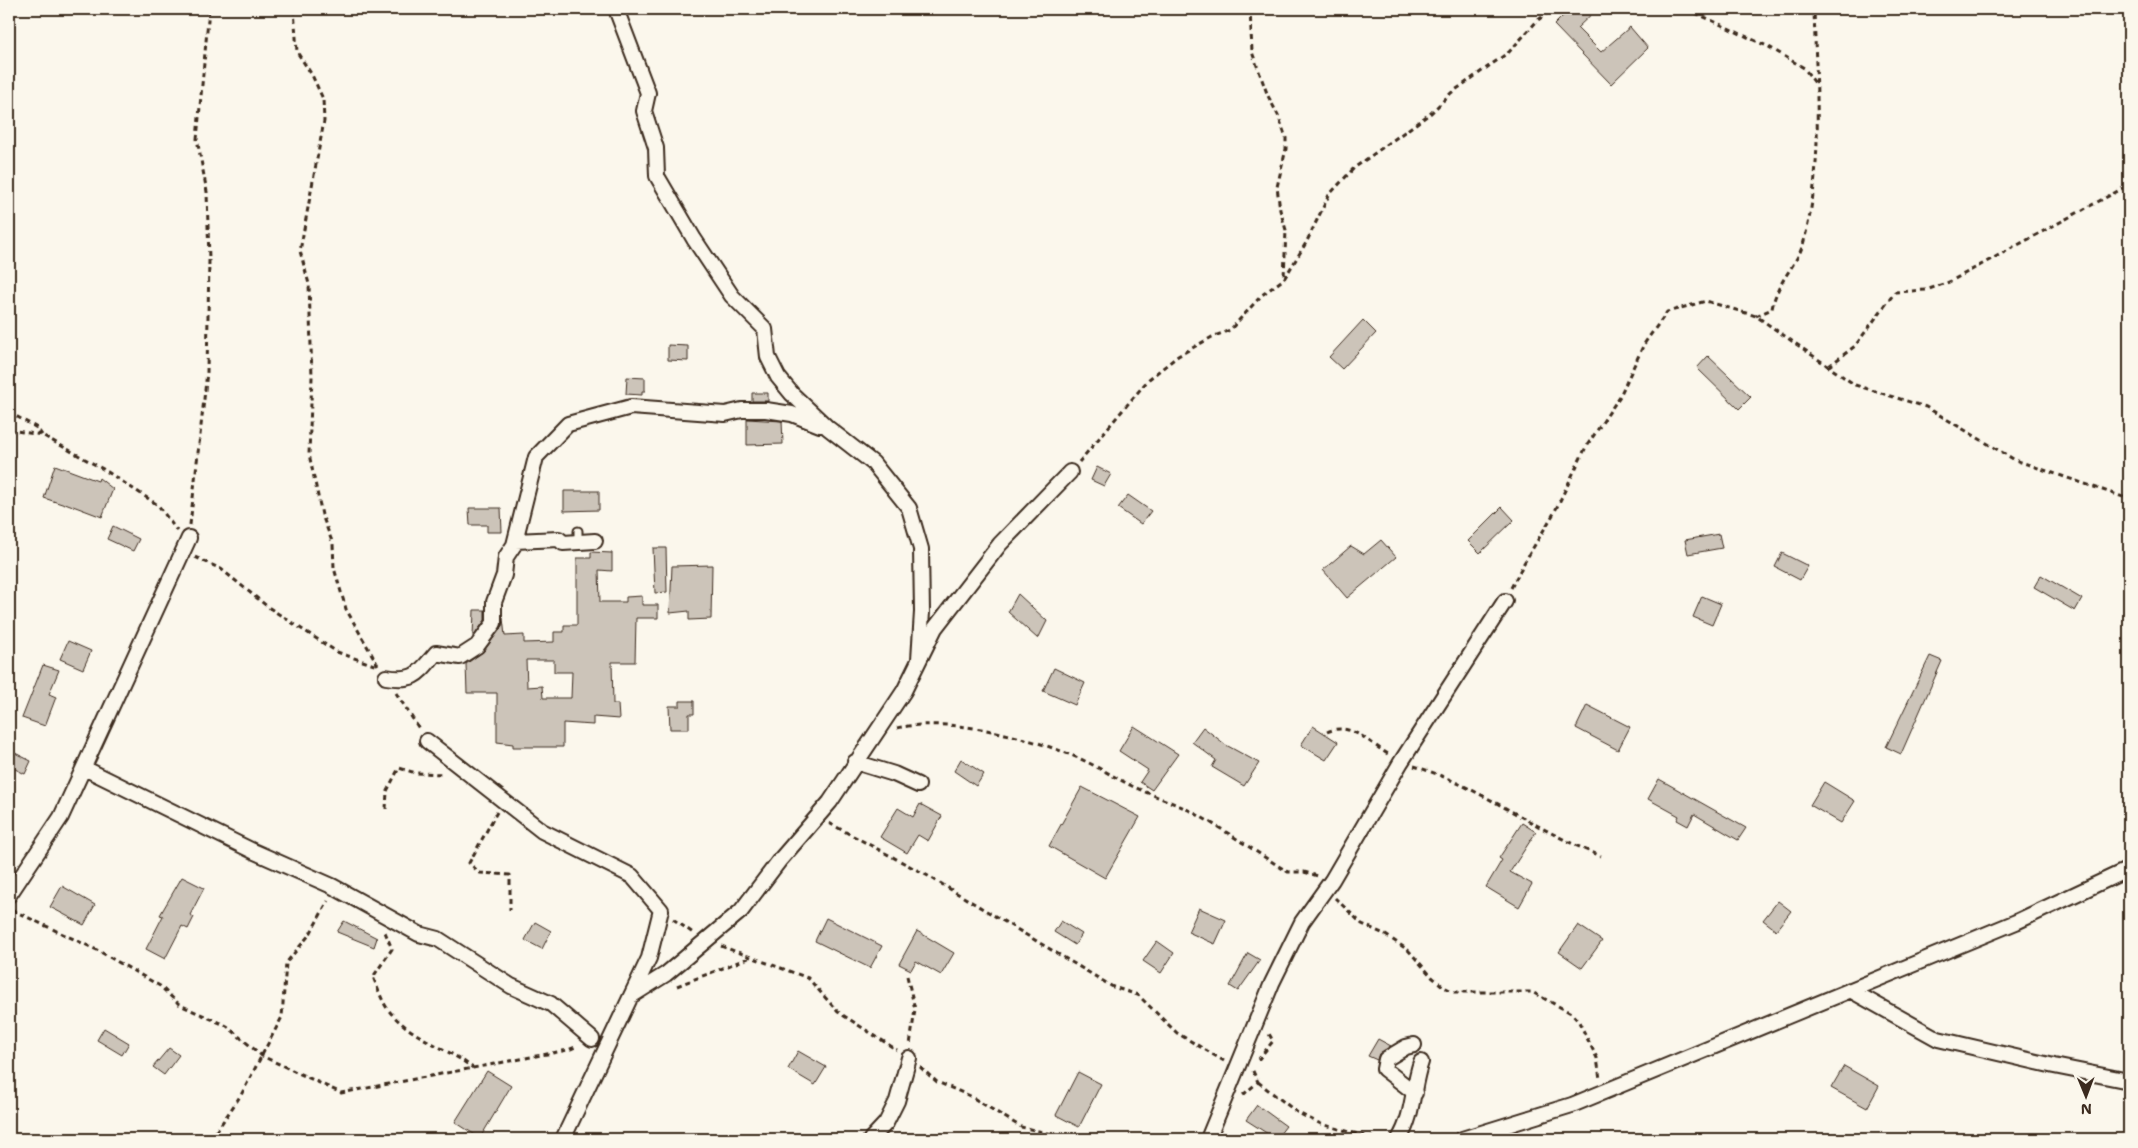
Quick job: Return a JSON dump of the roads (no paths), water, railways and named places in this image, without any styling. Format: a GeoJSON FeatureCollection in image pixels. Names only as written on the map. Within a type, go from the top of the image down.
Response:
{"type":"FeatureCollection","features":[{"type":"Feature","properties":{"kind":"street"},"geometry":{"type":"LineString","coordinates":[[616,9],[648,93],[644,111],[656,148],[658,176],[694,239],[732,296],[765,329],[768,357],[778,377],[792,394],[828,428],[873,463],[909,508],[920,549],[922,612],[919,659]]}},
{"type":"Feature","properties":{"kind":"street"},"geometry":{"type":"LineString","coordinates":[[383,672],[404,680],[418,674],[436,653],[460,657],[477,646],[494,622],[494,602],[504,575],[506,557],[515,541],[536,457],[568,424],[598,414],[631,407],[726,414],[742,410],[766,410],[792,414],[828,428]]}},
{"type":"Feature","properties":{"kind":"street"},"geometry":{"type":"LineString","coordinates":[[631,996],[666,974],[704,940],[741,911],[779,861],[817,818],[856,762],[904,691],[935,628],[1000,544],[1070,472]]}},
{"type":"Feature","properties":{"kind":"street"},"geometry":{"type":"LineString","coordinates":[[515,541],[528,542],[559,539],[563,543],[578,536],[594,541]]}},
{"type":"Feature","properties":{"kind":"street"},"geometry":{"type":"LineString","coordinates":[[9,895],[61,817],[186,544]]}},
{"type":"Feature","properties":{"kind":"street"},"geometry":{"type":"LineString","coordinates":[[1208,1139],[1241,1072],[1276,974],[1302,922],[1329,884],[1401,762],[1505,601]]}},
{"type":"Feature","properties":{"kind":"street"},"geometry":{"type":"LineString","coordinates":[[427,741],[542,831],[632,876],[661,910],[649,958],[563,1139]]}},
{"type":"Feature","properties":{"kind":"street"},"geometry":{"type":"LineString","coordinates":[[856,762],[894,774],[918,785]]}},
{"type":"Feature","properties":{"kind":"street"},"geometry":{"type":"LineString","coordinates":[[84,768],[254,852],[332,886],[419,934],[438,939],[511,986],[551,1004],[592,1039]]}},
{"type":"Feature","properties":{"kind":"street"},"geometry":{"type":"LineString","coordinates":[[1462,1139],[1604,1092],[2016,922],[2129,869]]}},
{"type":"Feature","properties":{"kind":"street"},"geometry":{"type":"LineString","coordinates":[[1850,990],[1938,1039],[2129,1081]]}},
{"type":"Feature","properties":{"kind":"street"},"geometry":{"type":"LineString","coordinates":[[1414,1045],[1406,1047],[1386,1059],[1384,1069],[1415,1093]]}},
{"type":"Feature","properties":{"kind":"street"},"geometry":{"type":"LineString","coordinates":[[871,1139],[886,1122],[897,1101],[909,1058]]}},
{"type":"Feature","properties":{"kind":"street"},"geometry":{"type":"LineString","coordinates":[[1399,1139],[1415,1093],[1416,1075],[1421,1062]]}},
{"type":"Feature","properties":{"kind":"street"},"geometry":{"type":"LineString","coordinates":[[1495,1139],[1529,1118]]}}]}
